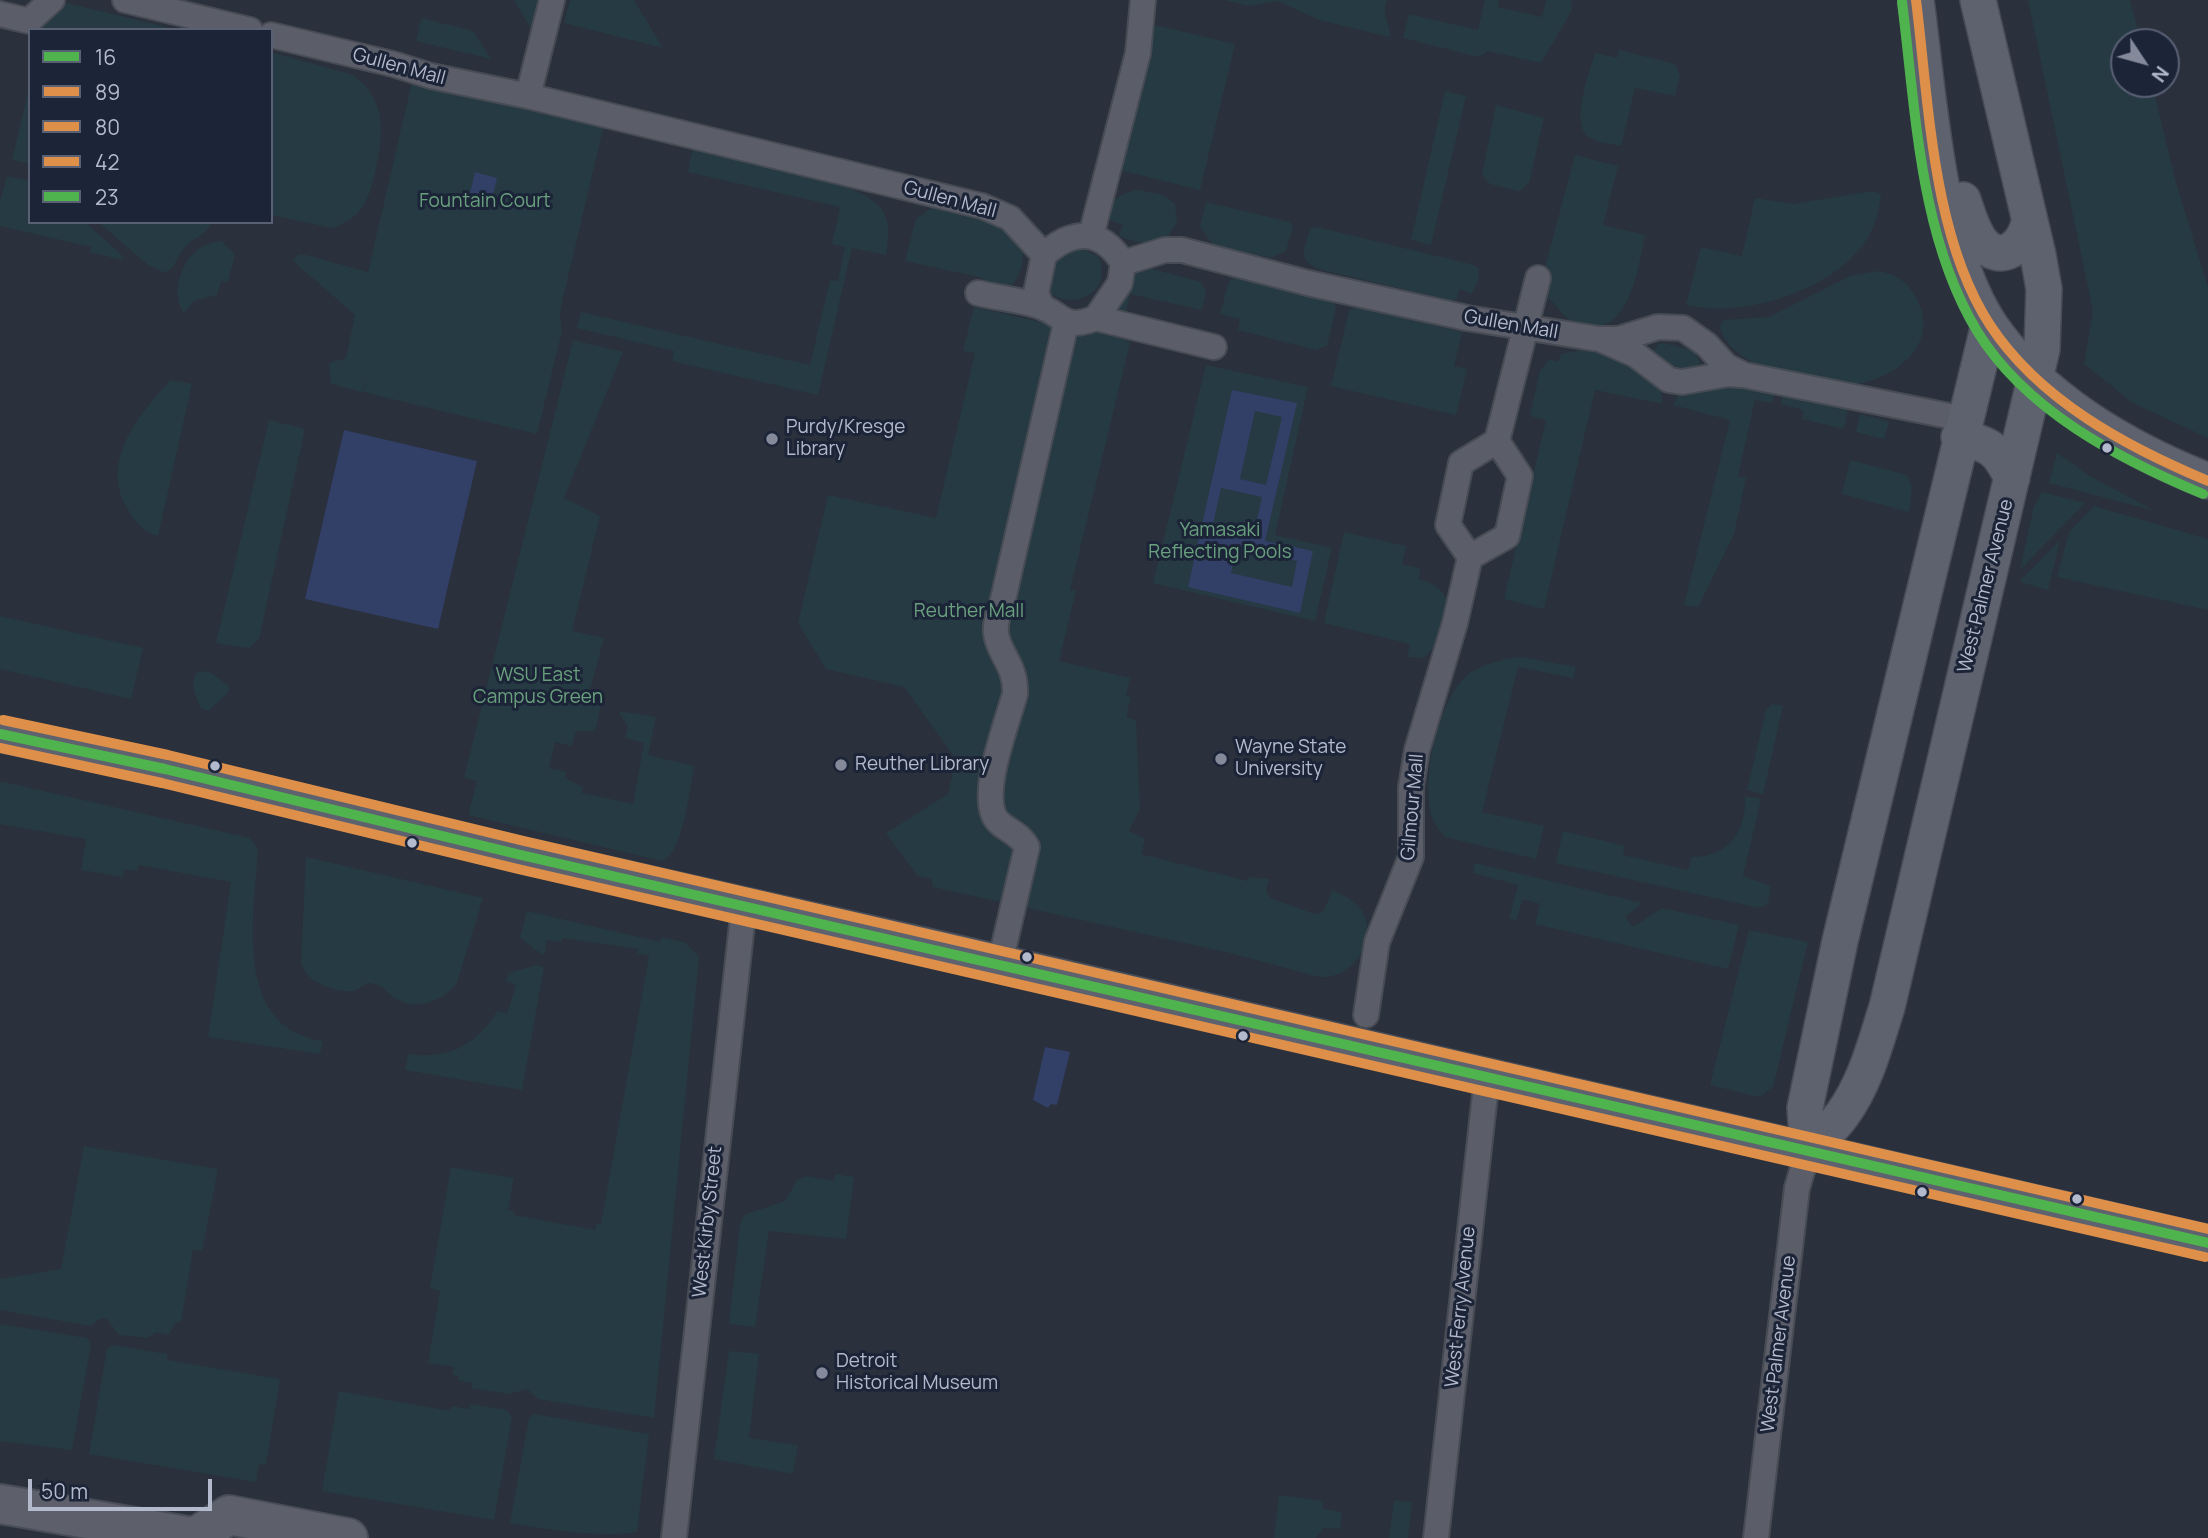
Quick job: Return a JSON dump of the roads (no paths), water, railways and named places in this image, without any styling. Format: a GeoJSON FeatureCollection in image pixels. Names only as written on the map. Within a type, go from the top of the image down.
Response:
{"type":"FeatureCollection","features":[{"type":"Feature","properties":{"kind":"main road"},"geometry":{"type":"LineString","coordinates":[[0,1504],[198,1537],[229,1515],[348,1538]]}},
{"type":"Feature","properties":{"kind":"street"},"geometry":{"type":"LineString","coordinates":[[0,14],[29,21],[52,0]]}},
{"type":"Feature","properties":{"kind":"street"},"geometry":{"type":"LineString","coordinates":[[125,0],[242,28]]}},
{"type":"Feature","properties":{"kind":"street"},"geometry":{"type":"LineString","coordinates":[[528,96],[552,0]]}},
{"type":"Feature","properties":{"kind":"street"},"geometry":{"type":"LineString","coordinates":[[1091,236],[1138,53],[1143,0]]}},
{"type":"Feature","properties":{"kind":"street"},"geometry":{"type":"LineString","coordinates":[[1916,0],[1948,219],[1976,299],[1989,324],[2010,352],[2037,379],[2073,408],[2125,442],[2167,465],[2208,481]]}},
{"type":"Feature","properties":{"kind":"street","name":"West Palmer Avenue"},"geometry":{"type":"LineString","coordinates":[[1808,1151],[1841,1117],[1854,1097],[1865,1074],[1887,1007],[1978,616],[2037,379],[2045,323],[2044,289],[1978,0]]}},
{"type":"Feature","properties":{"kind":"street","name":"Gullen Mall"},"geometry":{"type":"LineString","coordinates":[[273,35],[393,64],[431,76],[528,96],[982,205],[1010,218],[1044,255]]}},
{"type":"Feature","properties":{"kind":"street"},"geometry":{"type":"LineString","coordinates":[[1927,76],[1977,236],[1984,246],[2004,254],[2022,242],[2029,223]]}},
{"type":"Feature","properties":{"kind":"street"},"geometry":{"type":"LineString","coordinates":[[1042,307],[1036,292],[1044,255],[1058,242],[1091,236],[1107,243],[1123,263],[1120,283],[1096,318]]}},
{"type":"Feature","properties":{"kind":"street","name":"Gullen Mall"},"geometry":{"type":"LineString","coordinates":[[1123,263],[1165,250],[1182,250],[1339,290],[1526,328],[1599,339],[1619,339],[1658,327],[1683,328],[1699,337],[1726,366],[1744,375]]}},
{"type":"Feature","properties":{"kind":"street"},"geometry":{"type":"LineString","coordinates":[[1497,441],[1520,476],[1507,536],[1470,557],[1448,525],[1461,463],[1497,441],[1538,278]]}},
{"type":"Feature","properties":{"kind":"street"},"geometry":{"type":"LineString","coordinates":[[978,293],[1042,307],[1066,323],[1085,322],[1096,318],[1214,347]]}},
{"type":"Feature","properties":{"kind":"street"},"geometry":{"type":"LineString","coordinates":[[1000,963],[1027,847],[1018,833],[999,823],[993,815],[991,803],[992,786],[1016,680],[995,639],[996,618],[1002,604],[1066,323]]}},
{"type":"Feature","properties":{"kind":"street","name":"West Palmer Avenue"},"geometry":{"type":"LineString","coordinates":[[1756,1538],[1797,1188],[1808,1151],[1805,1108],[1831,985],[1961,428],[1989,324]]}},
{"type":"Feature","properties":{"kind":"street","name":"Gullen Mall"},"geometry":{"type":"LineString","coordinates":[[1599,339],[1636,355],[1669,380],[1682,382],[1728,374],[1744,375],[1961,428]]}},
{"type":"Feature","properties":{"kind":"street"},"geometry":{"type":"LineString","coordinates":[[1961,428],[1999,453],[2012,478]]}},
{"type":"Feature","properties":{"kind":"street","name":"Gilmour Mall"},"geometry":{"type":"LineString","coordinates":[[1366,1015],[1377,942],[1411,857],[1411,787],[1417,750],[1455,623],[1470,557]]}},
{"type":"Feature","properties":{"kind":"street"},"geometry":{"type":"LineString","coordinates":[[1922,600],[1978,616]]}},
{"type":"Feature","properties":{"kind":"street"},"geometry":{"type":"LineString","coordinates":[[0,734],[257,790],[477,845],[1000,963],[2208,1243]]}},
{"type":"Feature","properties":{"kind":"street","name":"West Kirby Street"},"geometry":{"type":"LineString","coordinates":[[674,1538],[744,906]]}},
{"type":"Feature","properties":{"kind":"street"},"geometry":{"type":"LineString","coordinates":[[1831,985],[1836,1015],[1852,1029],[1861,1029],[1871,1024],[1887,1007]]}},
{"type":"Feature","properties":{"kind":"street","name":"West Ferry Avenue"},"geometry":{"type":"LineString","coordinates":[[1436,1538],[1487,1076]]}},
{"type":"Feature","properties":{"kind":"water"},"geometry":{"type":"Polygon","coordinates":[[[475,172],[497,178],[492,199],[470,193],[475,172]]]}},
{"type":"Feature","properties":{"kind":"water","name":"Yamasaki Reflecting Pools"},"geometry":{"type":"Polygon","coordinates":[[[1232,390],[1297,403],[1265,541],[1313,551],[1300,613],[1188,587],[1232,390]],[[1255,411],[1240,479],[1266,485],[1282,417],[1255,411]],[[1221,488],[1212,529],[1253,538],[1262,497],[1221,488]],[[1237,547],[1231,573],[1292,587],[1297,561],[1237,547]]]}},
{"type":"Feature","properties":{"kind":"water"},"geometry":{"type":"Polygon","coordinates":[[[344,430],[477,461],[438,629],[305,599],[344,430]]]}},
{"type":"Feature","properties":{"kind":"water"},"geometry":{"type":"Polygon","coordinates":[[[1045,1047],[1070,1052],[1057,1105],[1051,1104],[1048,1108],[1033,1100],[1045,1047]]]}},
{"type":"Feature","properties":{"kind":"place","name":"Purdy/Kresge Library"},"geometry":{"type":"Point","coordinates":[772,439]}},
{"type":"Feature","properties":{"kind":"place","name":"Wayne State University"},"geometry":{"type":"Point","coordinates":[1221,759]}},
{"type":"Feature","properties":{"kind":"place","name":"Reuther Library"},"geometry":{"type":"Point","coordinates":[841,765]}},
{"type":"Feature","properties":{"kind":"place","name":"Detroit Historical Museum"},"geometry":{"type":"Point","coordinates":[822,1373]}},
{"type":"Feature","properties":{"kind":"park label","name":"Fountain Court"},"geometry":{"type":"Point","coordinates":[485,202]}},
{"type":"Feature","properties":{"kind":"park label","name":"Reuther Mall"},"geometry":{"type":"Point","coordinates":[969,612]}},
{"type":"Feature","properties":{"kind":"park label","name":"WSU East Campus Green"},"geometry":{"type":"Point","coordinates":[538,687]}}]}
